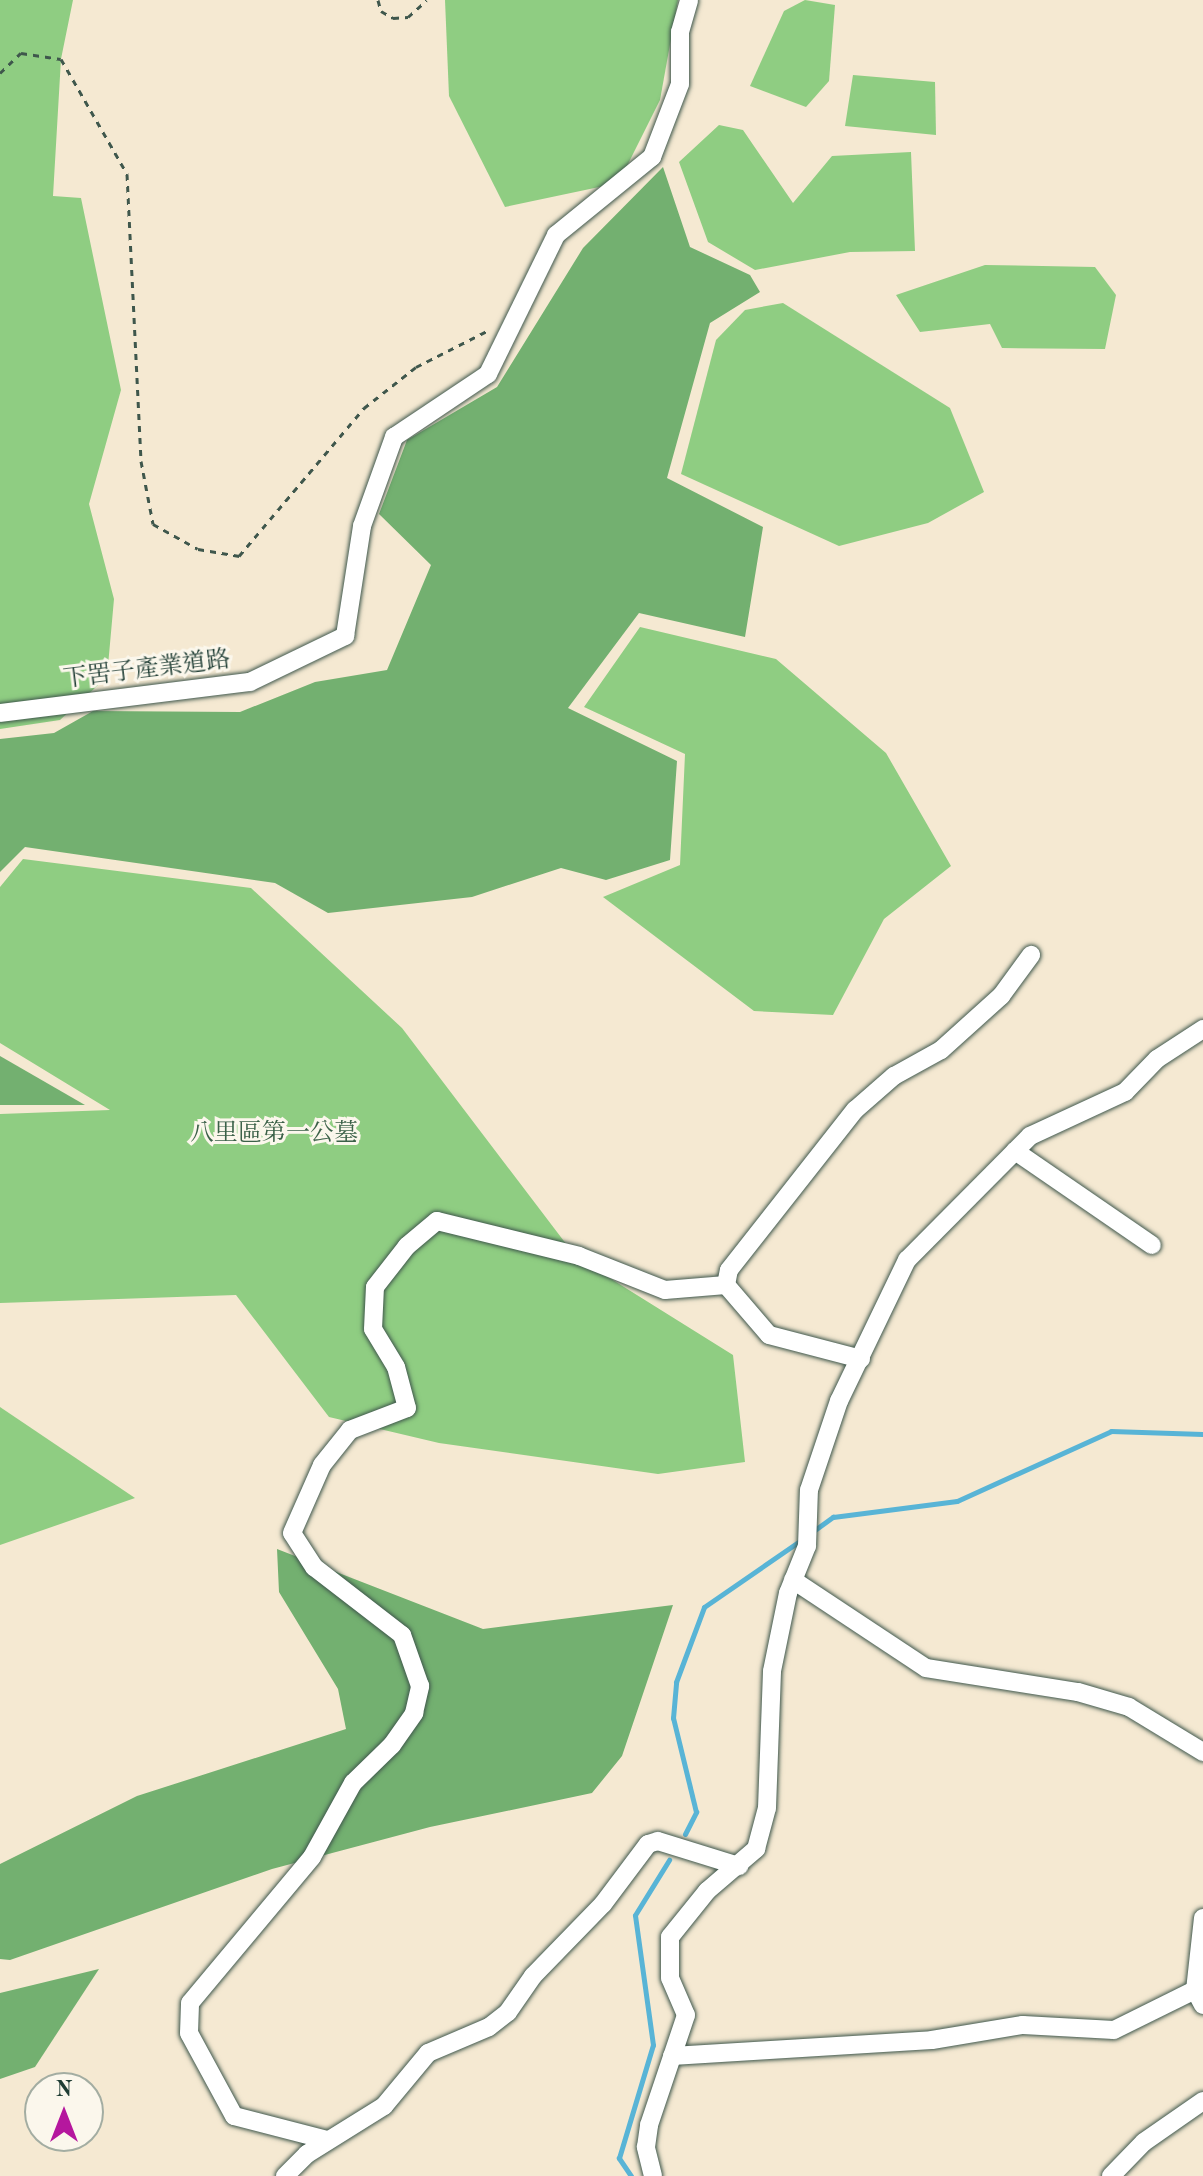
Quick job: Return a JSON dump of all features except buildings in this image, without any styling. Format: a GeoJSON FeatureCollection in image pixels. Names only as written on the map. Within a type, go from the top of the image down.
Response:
{"type":"FeatureCollection","features":[{"type":"Feature","properties":{"kind":"street","name":"下罟子產業道路"},"geometry":{"type":"LineString","coordinates":[[0,713],[250,682],[345,636],[362,526],[394,437],[488,374],[556,235],[652,157],[680,84],[680,32],[689,0]]}},
{"type":"Feature","properties":{"kind":"street"},"geometry":{"type":"LineString","coordinates":[[726,1285],[729,1270],[855,1110],[894,1076],[951,1041],[1001,996],[1031,955]]}},
{"type":"Feature","properties":{"kind":"street"},"geometry":{"type":"LineString","coordinates":[[653,2176],[646,2147],[649,2125],[686,2015],[670,1978],[670,1937],[707,1891],[756,1849],[767,1808],[772,1671],[793,1580],[807,1546],[809,1490],[861,1359],[921,1241],[1030,1136],[1125,1092],[1157,1059],[1203,1029]]}},
{"type":"Feature","properties":{"kind":"street"},"geometry":{"type":"LineString","coordinates":[[1015,1151],[1152,1245]]}},
{"type":"Feature","properties":{"kind":"street"},"geometry":{"type":"LineString","coordinates":[[327,2140],[234,2116],[189,2033],[190,2003],[312,1857],[353,1783],[392,1745],[414,1713],[420,1686],[402,1635],[314,1567],[292,1533],[322,1465],[350,1430],[407,1408],[396,1367],[373,1329],[375,1287],[407,1246],[437,1221],[579,1256],[665,1290],[726,1285]]}},
{"type":"Feature","properties":{"kind":"street"},"geometry":{"type":"LineString","coordinates":[[726,1285],[769,1335],[861,1359]]}},
{"type":"Feature","properties":{"kind":"street"},"geometry":{"type":"LineString","coordinates":[[793,1580],[926,1668],[1078,1692],[1129,1707],[1203,1752]]}},
{"type":"Feature","properties":{"kind":"street"},"geometry":{"type":"LineString","coordinates":[[285,2176],[327,2140],[384,2106],[428,2053],[489,2027],[508,2012],[533,1976],[603,1904],[648,1844],[658,1841],[739,1866]]}},
{"type":"Feature","properties":{"kind":"street"},"geometry":{"type":"LineString","coordinates":[[672,2056],[932,2040],[1023,2025],[1114,2030],[1199,1998],[1203,1918]]}},
{"type":"Feature","properties":{"kind":"street"},"geometry":{"type":"LineString","coordinates":[[1111,2176],[1144,2142],[1203,2101]]}},
{"type":"Feature","properties":{"kind":"path"},"geometry":{"type":"LineString","coordinates":[[378,0],[381,11],[393,18],[408,17],[427,0]]}},
{"type":"Feature","properties":{"kind":"path"},"geometry":{"type":"LineString","coordinates":[[0,73],[21,53],[61,59],[127,174],[141,461],[153,524],[198,549],[239,556],[364,408],[416,367],[516,315]]}},
{"type":"Feature","properties":{"kind":"green space"},"geometry":{"type":"Polygon","coordinates":[[[0,0],[73,0],[61,59],[53,196],[81,198],[121,390],[89,504],[114,599],[107,677],[60,720],[0,729],[0,0]]]}},
{"type":"Feature","properties":{"kind":"green space"},"geometry":{"type":"Polygon","coordinates":[[[445,0],[678,0],[660,100],[625,170],[604,186],[505,207],[449,96],[445,0]]]}},
{"type":"Feature","properties":{"kind":"green space"},"geometry":{"type":"Polygon","coordinates":[[[805,0],[835,5],[829,81],[806,107],[750,86],[784,11],[805,0]]]}},
{"type":"Feature","properties":{"kind":"green space"},"geometry":{"type":"Polygon","coordinates":[[[853,75],[935,82],[936,135],[845,126],[853,75]]]}},
{"type":"Feature","properties":{"kind":"green space"},"geometry":{"type":"Polygon","coordinates":[[[719,125],[743,130],[793,203],[832,156],[911,152],[915,251],[850,252],[755,270],[708,242],[679,162],[719,125]]]}},
{"type":"Feature","properties":{"kind":"green space"},"geometry":{"type":"Polygon","coordinates":[[[663,167],[690,247],[750,275],[760,292],[710,323],[667,478],[763,527],[745,637],[639,613],[568,708],[677,761],[670,860],[606,880],[561,868],[472,897],[328,913],[275,883],[25,847],[0,872],[0,739],[54,733],[93,711],[240,712],[315,682],[387,670],[431,565],[379,514],[407,440],[497,387],[583,248],[663,167]]]}},
{"type":"Feature","properties":{"kind":"green space"},"geometry":{"type":"Polygon","coordinates":[[[985,265],[1095,267],[1116,295],[1105,349],[1002,348],[990,324],[920,332],[896,295],[985,265]]]}},
{"type":"Feature","properties":{"kind":"green space"},"geometry":{"type":"Polygon","coordinates":[[[783,303],[950,408],[984,492],[928,523],[839,546],[681,474],[716,340],[745,310],[783,303]]]}},
{"type":"Feature","properties":{"kind":"green space"},"geometry":{"type":"Polygon","coordinates":[[[640,627],[776,659],[886,753],[951,866],[884,919],[833,1015],[754,1011],[603,897],[680,865],[685,754],[584,707],[640,627]]]}},
{"type":"Feature","properties":{"kind":"green space","name":"八里區第一公墓"},"geometry":{"type":"Polygon","coordinates":[[[23,859],[251,888],[402,1028],[576,1257],[733,1355],[745,1462],[658,1474],[439,1443],[329,1417],[236,1295],[0,1303],[0,1114],[110,1110],[0,1043],[0,887],[23,859]]]}},
{"type":"Feature","properties":{"kind":"green space"},"geometry":{"type":"Polygon","coordinates":[[[0,1056],[85,1105],[0,1105],[0,1056]]]}},
{"type":"Feature","properties":{"kind":"green space"},"geometry":{"type":"Polygon","coordinates":[[[0,1407],[135,1498],[0,1545],[0,1407]]]}},
{"type":"Feature","properties":{"kind":"green space"},"geometry":{"type":"Polygon","coordinates":[[[277,1549],[483,1629],[673,1605],[622,1756],[592,1793],[430,1827],[272,1869],[10,1960],[0,1959],[0,1864],[137,1796],[346,1729],[338,1689],[279,1592],[277,1549]]]}},
{"type":"Feature","properties":{"kind":"green space"},"geometry":{"type":"Polygon","coordinates":[[[99,1969],[35,2067],[0,2079],[0,1993],[99,1969]]]}},
{"type":"Feature","properties":{"kind":"waterway"},"geometry":{"type":"LineString","coordinates":[[812,1532],[833,1517],[957,1501],[1111,1431],[1203,1434]]}},
{"type":"Feature","properties":{"kind":"waterway"},"geometry":{"type":"LineString","coordinates":[[685,1834],[696,1812],[673,1718],[676,1682],[704,1607],[801,1540]]}},
{"type":"Feature","properties":{"kind":"waterway"},"geometry":{"type":"LineString","coordinates":[[631,2176],[619,2158],[653,2045],[635,1915],[669,1860]]}}]}
